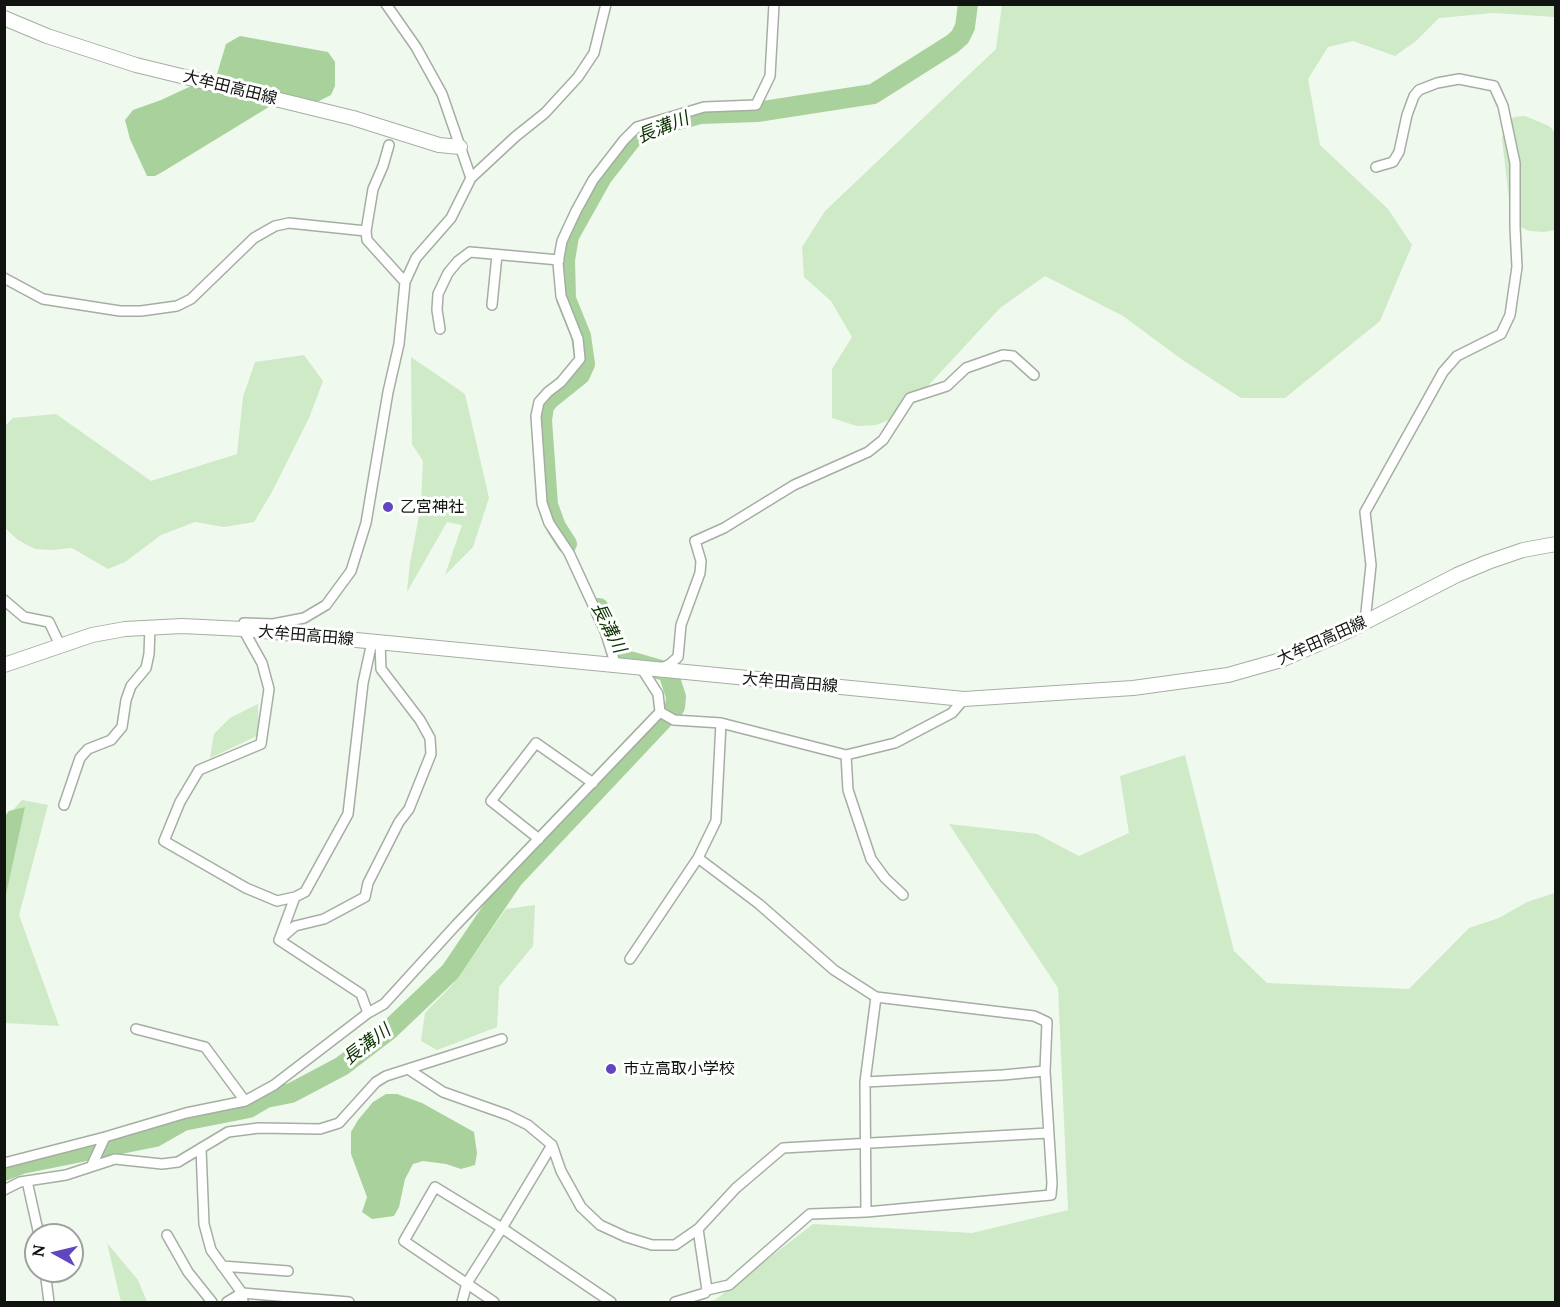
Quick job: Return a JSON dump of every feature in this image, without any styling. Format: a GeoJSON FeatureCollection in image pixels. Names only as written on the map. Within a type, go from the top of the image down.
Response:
{"type":"FeatureCollection","features":[{"type":"Feature","properties":{"kind":"main road","name":"大牟田高田線"},"geometry":{"type":"LineString","coordinates":[[4,18],[47,36],[136,65],[353,118],[439,145],[459,147]]}},
{"type":"Feature","properties":{"kind":"main road","name":"大牟田高田線"},"geometry":{"type":"LineString","coordinates":[[4,665],[92,635],[150,627],[182,626],[376,642],[964,699],[1133,688],[1228,675],[1301,653],[1457,575],[1522,550],[1556,544]]}},
{"type":"Feature","properties":{"kind":"street"},"geometry":{"type":"LineString","coordinates":[[386,4],[416,47],[434,79],[452,120],[471,178]]}},
{"type":"Feature","properties":{"kind":"street"},"geometry":{"type":"LineString","coordinates":[[376,642],[363,683],[348,814],[305,892],[296,897],[278,901],[246,888],[164,841],[180,802],[199,770],[261,744],[269,689],[262,663],[243,630],[244,623],[273,624],[304,618],[326,605],[351,571],[366,523],[388,392],[399,344],[405,282],[416,258],[451,218],[471,178],[544,113],[578,76],[594,53],[606,4]]}},
{"type":"Feature","properties":{"kind":"street"},"geometry":{"type":"LineString","coordinates":[[616,666],[605,631],[569,553],[549,523],[542,503],[536,416],[539,402],[561,382],[580,359],[578,339],[561,296],[559,260],[562,241],[593,180],[637,127],[704,107],[756,105],[770,76],[774,4]]}},
{"type":"Feature","properties":{"kind":"street"},"geometry":{"type":"LineString","coordinates":[[1365,622],[1371,565],[1365,512],[1426,398],[1443,372],[1457,356],[1502,334],[1510,315],[1517,267],[1515,163],[1503,106],[1494,86],[1459,79],[1437,83],[1419,90],[1414,96],[1407,115],[1400,152],[1393,162],[1376,167]]}},
{"type":"Feature","properties":{"kind":"street"},"geometry":{"type":"LineString","coordinates":[[389,145],[373,189],[366,231],[368,240],[405,282]]}},
{"type":"Feature","properties":{"kind":"street"},"geometry":{"type":"LineString","coordinates":[[4,278],[43,298],[120,311],[159,309],[177,306],[191,299],[254,238],[275,226],[290,223],[366,231]]}},
{"type":"Feature","properties":{"kind":"street"},"geometry":{"type":"LineString","coordinates":[[441,329],[437,310],[438,294],[448,273],[470,252],[559,260]]}},
{"type":"Feature","properties":{"kind":"street"},"geometry":{"type":"LineString","coordinates":[[492,305],[497,255]]}},
{"type":"Feature","properties":{"kind":"street"},"geometry":{"type":"LineString","coordinates":[[658,670],[678,657],[681,625],[700,573],[701,561],[695,541],[724,528],[794,484],[868,452],[883,440],[910,398],[947,386],[966,368],[1003,356],[1013,356],[1034,375]]}},
{"type":"Feature","properties":{"kind":"street"},"geometry":{"type":"LineString","coordinates":[[4,600],[24,617],[49,622],[60,645]]}},
{"type":"Feature","properties":{"kind":"street"},"geometry":{"type":"LineString","coordinates":[[64,805],[80,758],[88,749],[111,740],[122,727],[126,700],[131,686],[146,668],[150,654],[150,627]]}},
{"type":"Feature","properties":{"kind":"street"},"geometry":{"type":"LineString","coordinates":[[279,940],[295,926],[324,920],[365,897],[373,873],[399,822],[409,809],[431,754],[430,738],[420,720],[381,669],[376,642]]}},
{"type":"Feature","properties":{"kind":"street"},"geometry":{"type":"LineString","coordinates":[[4,1162],[105,1137],[186,1113],[245,1101],[274,1085],[368,1013],[384,1004],[456,925],[660,712],[658,694],[642,669]]}},
{"type":"Feature","properties":{"kind":"street"},"geometry":{"type":"LineString","coordinates":[[660,712],[674,720],[721,723],[846,755],[895,743],[952,713],[964,699]]}},
{"type":"Feature","properties":{"kind":"street"},"geometry":{"type":"LineString","coordinates":[[630,959],[698,858],[716,821],[721,723]]}},
{"type":"Feature","properties":{"kind":"street"},"geometry":{"type":"LineString","coordinates":[[539,839],[491,801],[536,743],[593,783]]}},
{"type":"Feature","properties":{"kind":"street"},"geometry":{"type":"LineString","coordinates":[[846,755],[848,790],[871,859],[885,878],[903,895]]}},
{"type":"Feature","properties":{"kind":"street"},"geometry":{"type":"LineString","coordinates":[[675,1302],[705,1293],[707,1290],[729,1285],[810,1214],[866,1212],[1051,1196],[1052,1183],[1045,1071],[1047,1022],[1034,1016],[876,997],[834,970],[759,904],[698,858]]}},
{"type":"Feature","properties":{"kind":"street"},"geometry":{"type":"LineString","coordinates":[[279,940],[296,897]]}},
{"type":"Feature","properties":{"kind":"street"},"geometry":{"type":"LineString","coordinates":[[279,940],[361,994],[368,1013]]}},
{"type":"Feature","properties":{"kind":"street"},"geometry":{"type":"LineString","coordinates":[[866,1212],[865,1082],[876,997]]}},
{"type":"Feature","properties":{"kind":"street"},"geometry":{"type":"LineString","coordinates":[[136,1029],[205,1047],[245,1101]]}},
{"type":"Feature","properties":{"kind":"street"},"geometry":{"type":"LineString","coordinates":[[4,1190],[20,1182],[66,1175],[115,1159],[162,1164],[178,1162],[228,1132],[260,1128],[320,1129],[339,1123],[376,1082],[386,1076],[502,1039]]}},
{"type":"Feature","properties":{"kind":"street"},"geometry":{"type":"LineString","coordinates":[[408,1069],[442,1092],[508,1115],[528,1125],[552,1145],[561,1171],[581,1208],[600,1225],[626,1237],[652,1245],[675,1245],[698,1229],[736,1188],[783,1148],[1048,1133]]}},
{"type":"Feature","properties":{"kind":"street"},"geometry":{"type":"LineString","coordinates":[[865,1082],[1003,1076],[1045,1071]]}},
{"type":"Feature","properties":{"kind":"street"},"geometry":{"type":"LineString","coordinates":[[92,1165],[105,1137]]}},
{"type":"Feature","properties":{"kind":"street"},"geometry":{"type":"LineString","coordinates":[[462,1302],[466,1283],[552,1145]]}},
{"type":"Feature","properties":{"kind":"street"},"geometry":{"type":"LineString","coordinates":[[201,1148],[204,1224],[211,1250],[241,1295]]}},
{"type":"Feature","properties":{"kind":"street"},"geometry":{"type":"LineString","coordinates":[[27,1181],[36,1223]]}},
{"type":"Feature","properties":{"kind":"street"},"geometry":{"type":"LineString","coordinates":[[494,1302],[404,1241],[435,1187],[502,1228],[611,1302]]}},
{"type":"Feature","properties":{"kind":"street"},"geometry":{"type":"LineString","coordinates":[[698,1229],[707,1290]]}},
{"type":"Feature","properties":{"kind":"street"},"geometry":{"type":"LineString","coordinates":[[167,1235],[189,1272],[213,1302],[241,1295],[349,1302]]}},
{"type":"Feature","properties":{"kind":"street"},"geometry":{"type":"LineString","coordinates":[[222,1266],[288,1271]]}},
{"type":"Feature","properties":{"kind":"street"},"geometry":{"type":"LineString","coordinates":[[47,1283],[49,1302]]}},
{"type":"Feature","properties":{"kind":"street"},"geometry":{"type":"LineString","coordinates":[[227,1302],[241,1295]]}},
{"type":"Feature","properties":{"kind":"shaded area"},"geometry":{"type":"Polygon","coordinates":[[[1002,5],[1555,5],[1555,17],[1493,13],[1439,18],[1416,41],[1395,56],[1353,41],[1328,47],[1308,79],[1320,145],[1388,209],[1412,245],[1380,321],[1285,398],[1241,398],[1184,361],[1123,316],[1045,276],[1000,308],[900,416],[876,425],[857,426],[832,418],[832,369],[852,337],[831,301],[804,277],[802,247],[825,211],[996,49],[1002,5]]]}},
{"type":"Feature","properties":{"kind":"shaded area"},"geometry":{"type":"Polygon","coordinates":[[[240,36],[328,52],[335,62],[335,86],[331,95],[311,105],[277,102],[164,171],[155,176],[147,176],[130,139],[125,120],[133,110],[161,100],[217,74],[226,44],[240,36]]]}},
{"type":"Feature","properties":{"kind":"shaded area"},"geometry":{"type":"Polygon","coordinates":[[[1525,116],[1549,126],[1555,132],[1555,230],[1529,231],[1521,227],[1511,216],[1502,139],[1505,123],[1514,117],[1525,116]]]}},
{"type":"Feature","properties":{"kind":"shaded area"},"geometry":{"type":"Polygon","coordinates":[[[304,355],[323,381],[309,418],[273,490],[254,522],[224,527],[195,522],[161,535],[125,562],[108,569],[72,548],[35,549],[18,540],[5,528],[5,426],[13,418],[56,414],[151,481],[237,454],[243,397],[255,362],[304,355]]]}},
{"type":"Feature","properties":{"kind":"shaded area"},"geometry":{"type":"Polygon","coordinates":[[[411,357],[465,394],[489,498],[473,547],[445,575],[462,525],[447,522],[407,592],[421,505],[423,461],[412,444],[411,357]]]}},
{"type":"Feature","properties":{"kind":"shaded area"},"geometry":{"type":"Polygon","coordinates":[[[258,704],[259,735],[210,758],[214,734],[230,718],[258,704]]]}},
{"type":"Feature","properties":{"kind":"shaded area"},"geometry":{"type":"Polygon","coordinates":[[[1185,755],[1234,951],[1267,983],[1409,989],[1469,928],[1499,918],[1527,902],[1555,893],[1555,1302],[706,1302],[715,1300],[813,1224],[972,1233],[1068,1210],[1058,988],[949,824],[1037,834],[1079,856],[1129,833],[1120,776],[1185,755]]]}},
{"type":"Feature","properties":{"kind":"shaded area"},"geometry":{"type":"Polygon","coordinates":[[[22,800],[48,805],[19,915],[59,1026],[5,1023],[4,820],[22,800]]]}},
{"type":"Feature","properties":{"kind":"shaded area"},"geometry":{"type":"Polygon","coordinates":[[[25,807],[5,899],[5,816],[9,811],[25,807]]]}},
{"type":"Feature","properties":{"kind":"shaded area"},"geometry":{"type":"Polygon","coordinates":[[[535,905],[533,946],[499,987],[497,1027],[437,1050],[421,1041],[425,1013],[454,983],[506,909],[535,905]]]}},
{"type":"Feature","properties":{"kind":"shaded area"},"geometry":{"type":"Polygon","coordinates":[[[386,1094],[397,1094],[422,1103],[474,1132],[477,1153],[475,1165],[461,1169],[446,1164],[423,1161],[413,1164],[405,1179],[399,1207],[394,1216],[372,1219],[362,1212],[367,1197],[351,1154],[351,1132],[373,1102],[386,1094]]]}},
{"type":"Feature","properties":{"kind":"shaded area"},"geometry":{"type":"Polygon","coordinates":[[[107,1243],[138,1280],[147,1302],[121,1302],[107,1243]]]}},
{"type":"Feature","properties":{"kind":"waterway","name":"長溝川"},"geometry":{"type":"LineString","coordinates":[[567,544],[556,527],[548,505],[542,420],[544,406],[580,375],[585,364],[581,336],[566,299],[565,260],[569,236],[602,177],[634,136],[648,128],[700,114],[757,112],[873,94],[960,37],[965,27],[968,4]]}},
{"type":"Feature","properties":{"kind":"waterway","name":"長溝川"},"geometry":{"type":"LineString","coordinates":[[4,1171],[22,1164],[155,1137],[183,1121],[249,1108],[266,1098],[291,1093],[342,1066],[389,1030],[450,972],[513,879],[675,707],[676,697],[668,672],[623,659],[599,608]]}},
{"type":"Feature","properties":{"kind":"place","name":"乙宮神社"},"geometry":{"type":"Point","coordinates":[388,507]}},
{"type":"Feature","properties":{"kind":"place","name":"市立高取小学校"},"geometry":{"type":"Point","coordinates":[611,1069]}}]}
